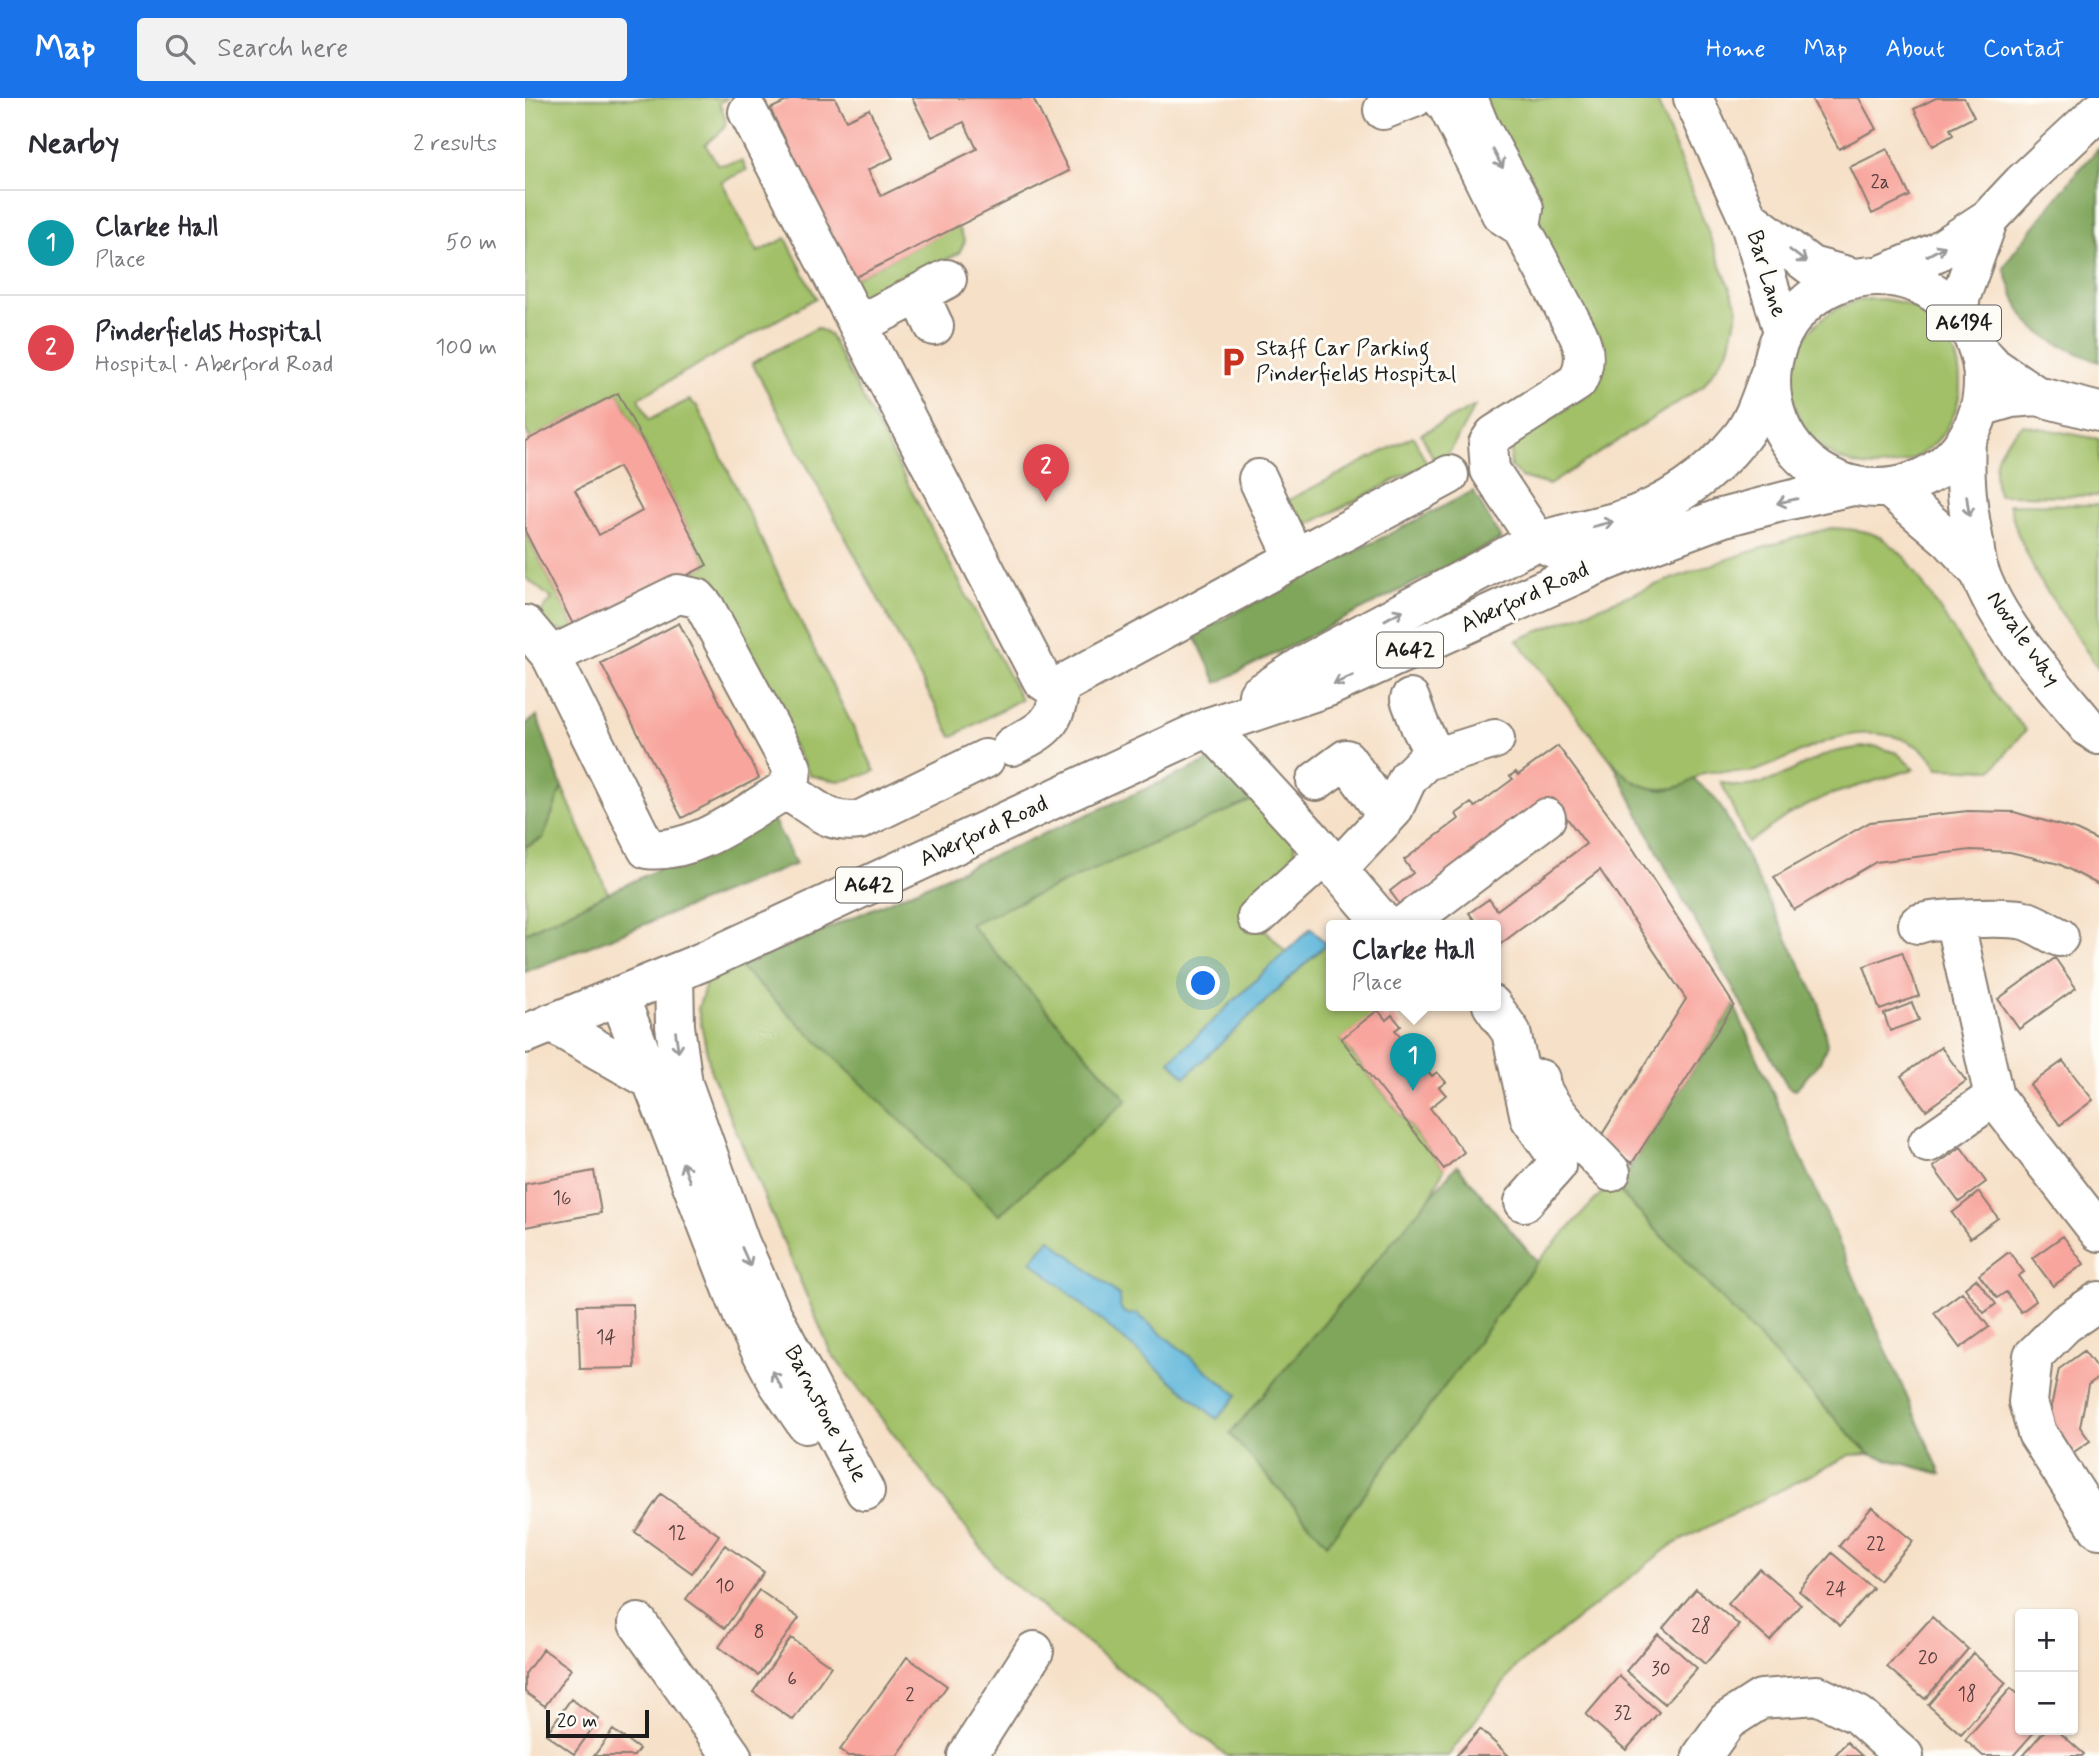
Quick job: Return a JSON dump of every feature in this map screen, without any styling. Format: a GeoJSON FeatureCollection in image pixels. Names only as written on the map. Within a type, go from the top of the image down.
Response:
{"type":"FeatureCollection","features":[{"type":"Feature","properties":{"kind":"main road"},"geometry":{"type":"LineString","coordinates":[[1441,98],[1501,214],[1521,227],[1585,348],[1583,372],[1577,382],[1494,435],[1488,444],[1490,470],[1528,545]]}},
{"type":"Feature","properties":{"kind":"main road"},"geometry":{"type":"LineString","coordinates":[[1468,98],[1479,125],[1524,208],[1521,227]]}},
{"type":"Feature","properties":{"kind":"main road","name":"Bar Lane"},"geometry":{"type":"LineString","coordinates":[[1693,98],[1748,218],[1783,331]]}},
{"type":"Feature","properties":{"kind":"main road"},"geometry":{"type":"LineString","coordinates":[[1867,277],[1937,252],[1989,218],[2099,111]]}},
{"type":"Feature","properties":{"kind":"main road"},"geometry":{"type":"LineString","coordinates":[[751,132],[858,325],[1042,680],[1051,686],[1060,685],[1449,475]]}},
{"type":"Feature","properties":{"kind":"main road","name":"Bar Lane"},"geometry":{"type":"LineString","coordinates":[[1748,218],[1811,267],[1867,277]]}},
{"type":"Feature","properties":{"kind":"main road"},"geometry":{"type":"LineString","coordinates":[[1958,314],[1974,255],[1989,218]]}},
{"type":"Feature","properties":{"kind":"main road","name":"A6194"},"geometry":{"type":"LineString","coordinates":[[1871,487],[1825,476],[1801,457],[1782,433],[1772,404],[1770,373],[1783,331],[1802,307],[1826,289],[1867,277],[1902,279],[1923,287],[1958,314],[1978,349],[1982,368],[1973,424]]}},
{"type":"Feature","properties":{"kind":"main road"},"geometry":{"type":"LineString","coordinates":[[858,325],[933,300]]}},
{"type":"Feature","properties":{"kind":"main road"},"geometry":{"type":"LineString","coordinates":[[1978,349],[1994,367],[2037,396]]}},
{"type":"Feature","properties":{"kind":"main road","name":"Aberford Road"},"geometry":{"type":"LineString","coordinates":[[1209,727],[1307,663],[1528,545],[1621,520],[1679,495],[1707,472],[1741,437],[1752,419],[1770,373]]}},
{"type":"Feature","properties":{"kind":"main road"},"geometry":{"type":"LineString","coordinates":[[1871,487],[1919,480],[1946,464],[1973,424],[2011,398],[2037,396],[2099,412]]}},
{"type":"Feature","properties":{"kind":"main road","name":"Novale Way"},"geometry":{"type":"LineString","coordinates":[[1973,424],[1964,478],[1979,572],[2021,644],[2088,727],[2099,735]]}},
{"type":"Feature","properties":{"kind":"main road"},"geometry":{"type":"LineString","coordinates":[[1258,479],[1295,559]]}},
{"type":"Feature","properties":{"kind":"main road","name":"Aberford Road"},"geometry":{"type":"LineString","coordinates":[[538,1028],[674,974],[1209,727],[1328,687],[1605,561],[1721,518],[1784,501],[1871,487]]}},
{"type":"Feature","properties":{"kind":"main road","name":"Novale Way"},"geometry":{"type":"LineString","coordinates":[[1871,487],[1942,533],[1979,572]]}},
{"type":"Feature","properties":{"kind":"main road","name":"Aberford Road"},"geometry":{"type":"LineString","coordinates":[[1528,545],[1582,561],[1605,561]]}},
{"type":"Feature","properties":{"kind":"main road"},"geometry":{"type":"LineString","coordinates":[[525,625],[551,656],[647,849],[671,850],[695,843],[785,790],[791,779],[792,768],[705,607],[697,598],[678,594],[551,656]]}},
{"type":"Feature","properties":{"kind":"main road"},"geometry":{"type":"LineString","coordinates":[[785,790],[803,799],[826,817],[844,822],[860,820],[1036,734],[1050,723],[1059,706],[1060,685]]}},
{"type":"Feature","properties":{"kind":"main road"},"geometry":{"type":"LineString","coordinates":[[1410,699],[1436,757]]}},
{"type":"Feature","properties":{"kind":"main road"},"geometry":{"type":"LineString","coordinates":[[1209,727],[1381,920]]}},
{"type":"Feature","properties":{"kind":"main road"},"geometry":{"type":"LineString","coordinates":[[1258,917],[1332,863],[1346,860],[1393,810],[1408,778],[1425,761],[1495,739]]}},
{"type":"Feature","properties":{"kind":"main road"},"geometry":{"type":"LineString","coordinates":[[1316,780],[1346,759],[1388,816]]}},
{"type":"Feature","properties":{"kind":"main road"},"geometry":{"type":"LineString","coordinates":[[1411,920],[1546,818]]}},
{"type":"Feature","properties":{"kind":"main road"},"geometry":{"type":"LineString","coordinates":[[2059,937],[2024,920],[1936,921],[1994,1097],[2099,1232]]}},
{"type":"Feature","properties":{"kind":"main road","name":"Barnstone Vale"},"geometry":{"type":"LineString","coordinates":[[619,996],[714,1246],[756,1344],[778,1383],[821,1445],[837,1465],[865,1491],[771,1312],[740,1243],[683,1084],[674,1026],[674,974]]}},
{"type":"Feature","properties":{"kind":"main road"},"geometry":{"type":"LineString","coordinates":[[1496,1011],[1511,1032],[1530,1118],[1556,1155],[1556,1166],[1524,1202]]}},
{"type":"Feature","properties":{"kind":"main road"},"geometry":{"type":"LineString","coordinates":[[538,1028],[651,1080]]}},
{"type":"Feature","properties":{"kind":"main road"},"geometry":{"type":"LineString","coordinates":[[1538,1045],[1540,1086],[1550,1105],[1611,1172]]}},
{"type":"Feature","properties":{"kind":"main road"},"geometry":{"type":"LineString","coordinates":[[1928,1143],[1994,1097]]}},
{"type":"Feature","properties":{"kind":"main road"},"geometry":{"type":"LineString","coordinates":[[2099,1301],[2066,1324],[2033,1356],[2029,1373],[2028,1402],[2038,1433],[2099,1529]]}},
{"type":"Feature","properties":{"kind":"main road"},"geometry":{"type":"LineString","coordinates":[[638,1623],[732,1756]]}},
{"type":"Feature","properties":{"kind":"main road"},"geometry":{"type":"LineString","coordinates":[[967,1756],[1034,1651]]}},
{"type":"Feature","properties":{"kind":"main road"},"geometry":{"type":"LineString","coordinates":[[1702,1756],[1727,1721],[1761,1699],[1817,1695],[1858,1715],[1903,1756]]}},
{"type":"Feature","properties":{"kind":"green space"},"geometry":{"type":"Polygon","coordinates":[[[525,98],[728,98],[719,103],[726,123],[722,131],[705,144],[718,165],[742,161],[747,170],[722,182],[758,252],[786,238],[816,298],[639,398],[649,420],[689,400],[697,406],[875,771],[843,780],[810,775],[699,583],[694,572],[707,565],[618,393],[530,439],[525,429],[525,98]]]}},
{"type":"Feature","properties":{"kind":"green space"},"geometry":{"type":"Polygon","coordinates":[[[1472,98],[1656,98],[1738,309],[1729,349],[1703,386],[1549,485],[1521,477],[1510,466],[1511,452],[1515,444],[1583,397],[1472,98]]]}},
{"type":"Feature","properties":{"kind":"green space"},"geometry":{"type":"Polygon","coordinates":[[[770,109],[854,278],[957,226],[965,241],[959,253],[883,293],[854,305],[756,118],[770,109]]]}},
{"type":"Feature","properties":{"kind":"green space"},"geometry":{"type":"Polygon","coordinates":[[[2099,148],[2099,362],[2059,344],[2031,326],[2018,306],[2004,268],[2013,253],[2099,148]]]}},
{"type":"Feature","properties":{"kind":"green space"},"geometry":{"type":"Polygon","coordinates":[[[1876,299],[1908,305],[1936,323],[1954,351],[1960,383],[1954,415],[1936,443],[1908,461],[1876,467],[1844,461],[1816,443],[1798,415],[1792,383],[1798,351],[1816,323],[1844,305],[1876,299]]]}},
{"type":"Feature","properties":{"kind":"green space"},"geometry":{"type":"Polygon","coordinates":[[[817,328],[829,334],[1021,699],[952,737],[752,363],[817,328]]]}},
{"type":"Feature","properties":{"kind":"green space"},"geometry":{"type":"Polygon","coordinates":[[[1475,406],[1448,455],[1435,462],[1421,434],[1475,406]]]}},
{"type":"Feature","properties":{"kind":"green space"},"geometry":{"type":"Polygon","coordinates":[[[2023,425],[2099,439],[2099,496],[1998,495],[1995,473],[1998,456],[2007,441],[2023,425]]]}},
{"type":"Feature","properties":{"kind":"green space"},"geometry":{"type":"Polygon","coordinates":[[[1413,436],[1427,464],[1290,534],[1277,506],[1413,436]]]}},
{"type":"Feature","properties":{"kind":"green space"},"geometry":{"type":"Polygon","coordinates":[[[1473,491],[1501,539],[1217,683],[1194,634],[1473,491]]]}},
{"type":"Feature","properties":{"kind":"green space"},"geometry":{"type":"Polygon","coordinates":[[[2009,504],[2099,505],[2099,670],[2037,576],[2017,532],[2009,504]]]}},
{"type":"Feature","properties":{"kind":"green space"},"geometry":{"type":"Polygon","coordinates":[[[1831,528],[1874,534],[1890,544],[1908,561],[1999,700],[2026,730],[1992,770],[1938,768],[1919,748],[1907,741],[1894,736],[1866,734],[1828,741],[1751,772],[1704,773],[1686,784],[1669,789],[1644,786],[1621,773],[1517,640],[1711,565],[1831,528]]]}},
{"type":"Feature","properties":{"kind":"green space"},"geometry":{"type":"Polygon","coordinates":[[[525,531],[577,632],[548,629],[535,619],[552,599],[525,577],[525,531]]]}},
{"type":"Feature","properties":{"kind":"green space"},"geometry":{"type":"Polygon","coordinates":[[[537,716],[562,787],[543,838],[525,847],[525,725],[537,716]]]}},
{"type":"Feature","properties":{"kind":"green space"},"geometry":{"type":"Polygon","coordinates":[[[1874,746],[1897,753],[1914,769],[1826,796],[1788,815],[1748,843],[1721,782],[1734,786],[1761,783],[1831,753],[1874,746]]]}},
{"type":"Feature","properties":{"kind":"green space"},"geometry":{"type":"Polygon","coordinates":[[[1214,759],[1294,841],[1297,862],[1242,904],[1286,952],[1170,1061],[1185,1076],[1326,945],[1326,1011],[1378,1011],[1341,1040],[1444,1169],[1431,1196],[1327,1544],[1537,1262],[1609,1185],[1620,1192],[1869,1454],[1850,1455],[1670,1546],[1516,1667],[1448,1756],[1227,1756],[1002,1575],[831,1353],[711,1072],[698,1009],[707,980],[1214,759]]]}},
{"type":"Feature","properties":{"kind":"green space"},"geometry":{"type":"Polygon","coordinates":[[[1214,759],[1255,799],[970,924],[1127,1100],[999,1215],[740,967],[1214,759]]]}},
{"type":"Feature","properties":{"kind":"green space"},"geometry":{"type":"Polygon","coordinates":[[[1611,759],[1628,777],[1648,787],[1671,789],[1694,779],[1714,797],[1724,812],[1819,1002],[1827,1045],[1820,1062],[1795,1090],[1788,1087],[1669,874],[1611,759]]]}},
{"type":"Feature","properties":{"kind":"green space"},"geometry":{"type":"Polygon","coordinates":[[[562,787],[608,893],[525,933],[525,847],[543,838],[562,787]]]}},
{"type":"Feature","properties":{"kind":"green space"},"geometry":{"type":"Polygon","coordinates":[[[771,815],[796,864],[525,972],[525,933],[771,815]]]}},
{"type":"Feature","properties":{"kind":"green space"},"geometry":{"type":"Polygon","coordinates":[[[1734,1005],[1941,1474],[1869,1454],[1620,1192],[1632,1163],[1734,1005]]]}},
{"type":"Feature","properties":{"kind":"green space"},"geometry":{"type":"Polygon","coordinates":[[[1457,1165],[1537,1262],[1327,1544],[1230,1434],[1457,1165]]]}},
{"type":"Feature","properties":{"kind":"water"},"geometry":{"type":"Polygon","coordinates":[[[1311,928],[1326,944],[1185,1077],[1170,1061],[1311,928]]]}},
{"type":"Feature","properties":{"kind":"water"},"geometry":{"type":"Polygon","coordinates":[[[1050,1239],[1120,1296],[1123,1312],[1131,1315],[1136,1313],[1237,1395],[1217,1419],[1031,1261],[1050,1239]]]}},
{"type":"Feature","properties":{"kind":"building"},"geometry":{"type":"Polygon","coordinates":[[[788,98],[835,98],[846,120],[869,109],[893,158],[868,170],[881,196],[977,149],[964,122],[932,137],[912,98],[1033,98],[1069,171],[854,278],[770,109],[789,100],[788,98]]]}},
{"type":"Feature","properties":{"kind":"building"},"geometry":{"type":"Polygon","coordinates":[[[1811,98],[1859,98],[1876,129],[1839,149],[1811,98]]]}},
{"type":"Feature","properties":{"kind":"building"},"geometry":{"type":"Polygon","coordinates":[[[1936,98],[1964,98],[1974,117],[1950,129],[1953,135],[1933,146],[1914,109],[1936,98]]]}},
{"type":"Feature","properties":{"kind":"building"},"geometry":{"type":"Polygon","coordinates":[[[1887,149],[1910,196],[1872,214],[1850,167],[1887,149]]]}},
{"type":"Feature","properties":{"kind":"building"},"geometry":{"type":"Polygon","coordinates":[[[618,393],[707,565],[577,632],[525,531],[525,441],[618,393]],[[619,467],[575,490],[599,535],[642,511],[619,467]]]}},
{"type":"Feature","properties":{"kind":"building"},"geometry":{"type":"Polygon","coordinates":[[[679,623],[759,778],[682,818],[601,663],[679,623]]]}},
{"type":"Feature","properties":{"kind":"building"},"geometry":{"type":"Polygon","coordinates":[[[1558,746],[1632,847],[1734,1005],[1632,1163],[1598,1141],[1686,999],[1600,870],[1501,944],[1501,920],[1474,920],[1469,913],[1489,899],[1497,910],[1586,844],[1552,798],[1403,909],[1390,891],[1413,873],[1404,860],[1459,819],[1456,814],[1471,803],[1475,807],[1513,779],[1510,776],[1516,772],[1518,775],[1558,746]]]}},
{"type":"Feature","properties":{"kind":"building"},"geometry":{"type":"Polygon","coordinates":[[[1968,811],[2014,812],[2076,830],[2099,841],[2099,885],[2059,864],[2010,852],[1971,850],[1876,862],[1794,910],[1774,877],[1870,822],[1968,811]]]}},
{"type":"Feature","properties":{"kind":"building"},"geometry":{"type":"Polygon","coordinates":[[[1902,952],[1919,996],[1880,1010],[1864,966],[1902,952]]]}},
{"type":"Feature","properties":{"kind":"building"},"geometry":{"type":"Polygon","coordinates":[[[2055,958],[2076,988],[2019,1029],[1998,999],[2055,958]]]}},
{"type":"Feature","properties":{"kind":"building"},"geometry":{"type":"Polygon","coordinates":[[[1912,1003],[1919,1020],[1890,1031],[1884,1014],[1912,1003]]]}},
{"type":"Feature","properties":{"kind":"building"},"geometry":{"type":"Polygon","coordinates":[[[1377,1011],[1386,1020],[1392,1015],[1401,1026],[1395,1030],[1408,1046],[1414,1042],[1423,1054],[1417,1059],[1432,1076],[1437,1072],[1446,1082],[1439,1087],[1446,1095],[1430,1108],[1464,1152],[1444,1169],[1341,1039],[1377,1011]]]}},
{"type":"Feature","properties":{"kind":"building"},"geometry":{"type":"Polygon","coordinates":[[[1941,1047],[1966,1081],[1926,1110],[1901,1076],[1941,1047]]]}},
{"type":"Feature","properties":{"kind":"building"},"geometry":{"type":"Polygon","coordinates":[[[2063,1061],[2093,1100],[2060,1125],[2030,1085],[2063,1061]]]}},
{"type":"Feature","properties":{"kind":"building"},"geometry":{"type":"Polygon","coordinates":[[[1961,1147],[1986,1182],[1959,1202],[1933,1167],[1961,1147]]]}},
{"type":"Feature","properties":{"kind":"building"},"geometry":{"type":"Polygon","coordinates":[[[594,1171],[601,1213],[525,1227],[525,1184],[594,1171]]]}},
{"type":"Feature","properties":{"kind":"building"},"geometry":{"type":"Polygon","coordinates":[[[1979,1192],[1998,1218],[1970,1238],[1952,1213],[1979,1192]]]}},
{"type":"Feature","properties":{"kind":"building"},"geometry":{"type":"Polygon","coordinates":[[[2063,1236],[2084,1264],[2053,1286],[2032,1258],[2063,1236]]]}},
{"type":"Feature","properties":{"kind":"building"},"geometry":{"type":"Polygon","coordinates":[[[2009,1252],[2024,1272],[2018,1276],[2036,1301],[2021,1312],[2006,1292],[1997,1298],[1979,1275],[2009,1252]]]}},
{"type":"Feature","properties":{"kind":"building"},"geometry":{"type":"Polygon","coordinates":[[[1976,1279],[1996,1304],[1984,1313],[1965,1288],[1976,1279]]]}},
{"type":"Feature","properties":{"kind":"building"},"geometry":{"type":"Polygon","coordinates":[[[1962,1292],[1989,1327],[1960,1348],[1934,1313],[1962,1292]]]}},
{"type":"Feature","properties":{"kind":"building"},"geometry":{"type":"Polygon","coordinates":[[[633,1304],[635,1368],[580,1369],[578,1305],[633,1304]]]}},
{"type":"Feature","properties":{"kind":"building"},"geometry":{"type":"Polygon","coordinates":[[[2084,1351],[2099,1371],[2099,1377],[2088,1385],[2080,1427],[2090,1441],[2065,1458],[2046,1431],[2059,1369],[2084,1351]]]}},
{"type":"Feature","properties":{"kind":"building"},"geometry":{"type":"Polygon","coordinates":[[[661,1494],[719,1535],[692,1573],[635,1532],[661,1494]]]}},
{"type":"Feature","properties":{"kind":"building"},"geometry":{"type":"Polygon","coordinates":[[[1872,1507],[1913,1541],[1879,1580],[1839,1546],[1872,1507]]]}},
{"type":"Feature","properties":{"kind":"building"},"geometry":{"type":"Polygon","coordinates":[[[725,1545],[764,1572],[725,1628],[686,1599],[725,1545]]]}},
{"type":"Feature","properties":{"kind":"building"},"geometry":{"type":"Polygon","coordinates":[[[1832,1553],[1873,1588],[1840,1626],[1799,1591],[1832,1553]]]}},
{"type":"Feature","properties":{"kind":"building"},"geometry":{"type":"Polygon","coordinates":[[[1759,1568],[1801,1604],[1770,1641],[1728,1604],[1759,1568]]]}},
{"type":"Feature","properties":{"kind":"building"},"geometry":{"type":"Polygon","coordinates":[[[1696,1589],[1739,1625],[1705,1664],[1663,1628],[1696,1589]]]}},
{"type":"Feature","properties":{"kind":"building"},"geometry":{"type":"Polygon","coordinates":[[[759,1590],[799,1618],[758,1675],[719,1647],[759,1590]]]}},
{"type":"Feature","properties":{"kind":"building"},"geometry":{"type":"Polygon","coordinates":[[[1932,1617],[1968,1649],[1925,1699],[1887,1667],[1932,1617]]]}},
{"type":"Feature","properties":{"kind":"building"},"geometry":{"type":"Polygon","coordinates":[[[1658,1634],[1697,1668],[1665,1704],[1626,1671],[1658,1634]]]}},
{"type":"Feature","properties":{"kind":"building"},"geometry":{"type":"Polygon","coordinates":[[[791,1638],[831,1666],[793,1720],[753,1692],[791,1638]]]}},
{"type":"Feature","properties":{"kind":"building"},"geometry":{"type":"Polygon","coordinates":[[[543,1649],[571,1669],[545,1706],[525,1692],[525,1674],[543,1649]]]}},
{"type":"Feature","properties":{"kind":"building"},"geometry":{"type":"Polygon","coordinates":[[[1973,1653],[2006,1683],[1961,1734],[1928,1705],[1973,1653]]]}},
{"type":"Feature","properties":{"kind":"building"},"geometry":{"type":"Polygon","coordinates":[[[907,1657],[947,1686],[897,1756],[848,1756],[840,1750],[907,1657]]]}},
{"type":"Feature","properties":{"kind":"building"},"geometry":{"type":"Polygon","coordinates":[[[1619,1676],[1659,1712],[1626,1750],[1586,1715],[1619,1676]]]}},
{"type":"Feature","properties":{"kind":"building"},"geometry":{"type":"Polygon","coordinates":[[[2011,1688],[2015,1692],[2015,1735],[2032,1735],[2013,1756],[1983,1756],[1965,1740],[2011,1688]]]}},
{"type":"Feature","properties":{"kind":"building"},"geometry":{"type":"Polygon","coordinates":[[[571,1699],[599,1719],[574,1754],[546,1734],[571,1699]]]}},
{"type":"Feature","properties":{"kind":"building"},"geometry":{"type":"Polygon","coordinates":[[[1480,1729],[1509,1756],[1456,1756],[1480,1729]]]}},
{"type":"Feature","properties":{"kind":"building"},"geometry":{"type":"Polygon","coordinates":[[[613,1730],[639,1749],[634,1756],[594,1756],[613,1730]]]}},
{"type":"Feature","properties":{"kind":"building"},"geometry":{"type":"Polygon","coordinates":[[[2041,1735],[2063,1735],[2084,1754],[2082,1756],[2022,1756],[2041,1735]]]}},
{"type":"Feature","properties":{"kind":"building"},"geometry":{"type":"Polygon","coordinates":[[[1847,1742],[1862,1756],[1834,1756],[1847,1742]]]}},
{"type":"Feature","properties":{"kind":"place","name":"Staff Car Parking Pinderfields Hospital"},"geometry":{"type":"Point","coordinates":[1233,362]}},
{"type":"Feature","properties":{"kind":"place","name":"Pinderfields Hospital"},"geometry":{"type":"Point","coordinates":[1046,502]}},
{"type":"Feature","properties":{"kind":"place","name":"Clarke Hall"},"geometry":{"type":"Point","coordinates":[1413,1091]}}]}
